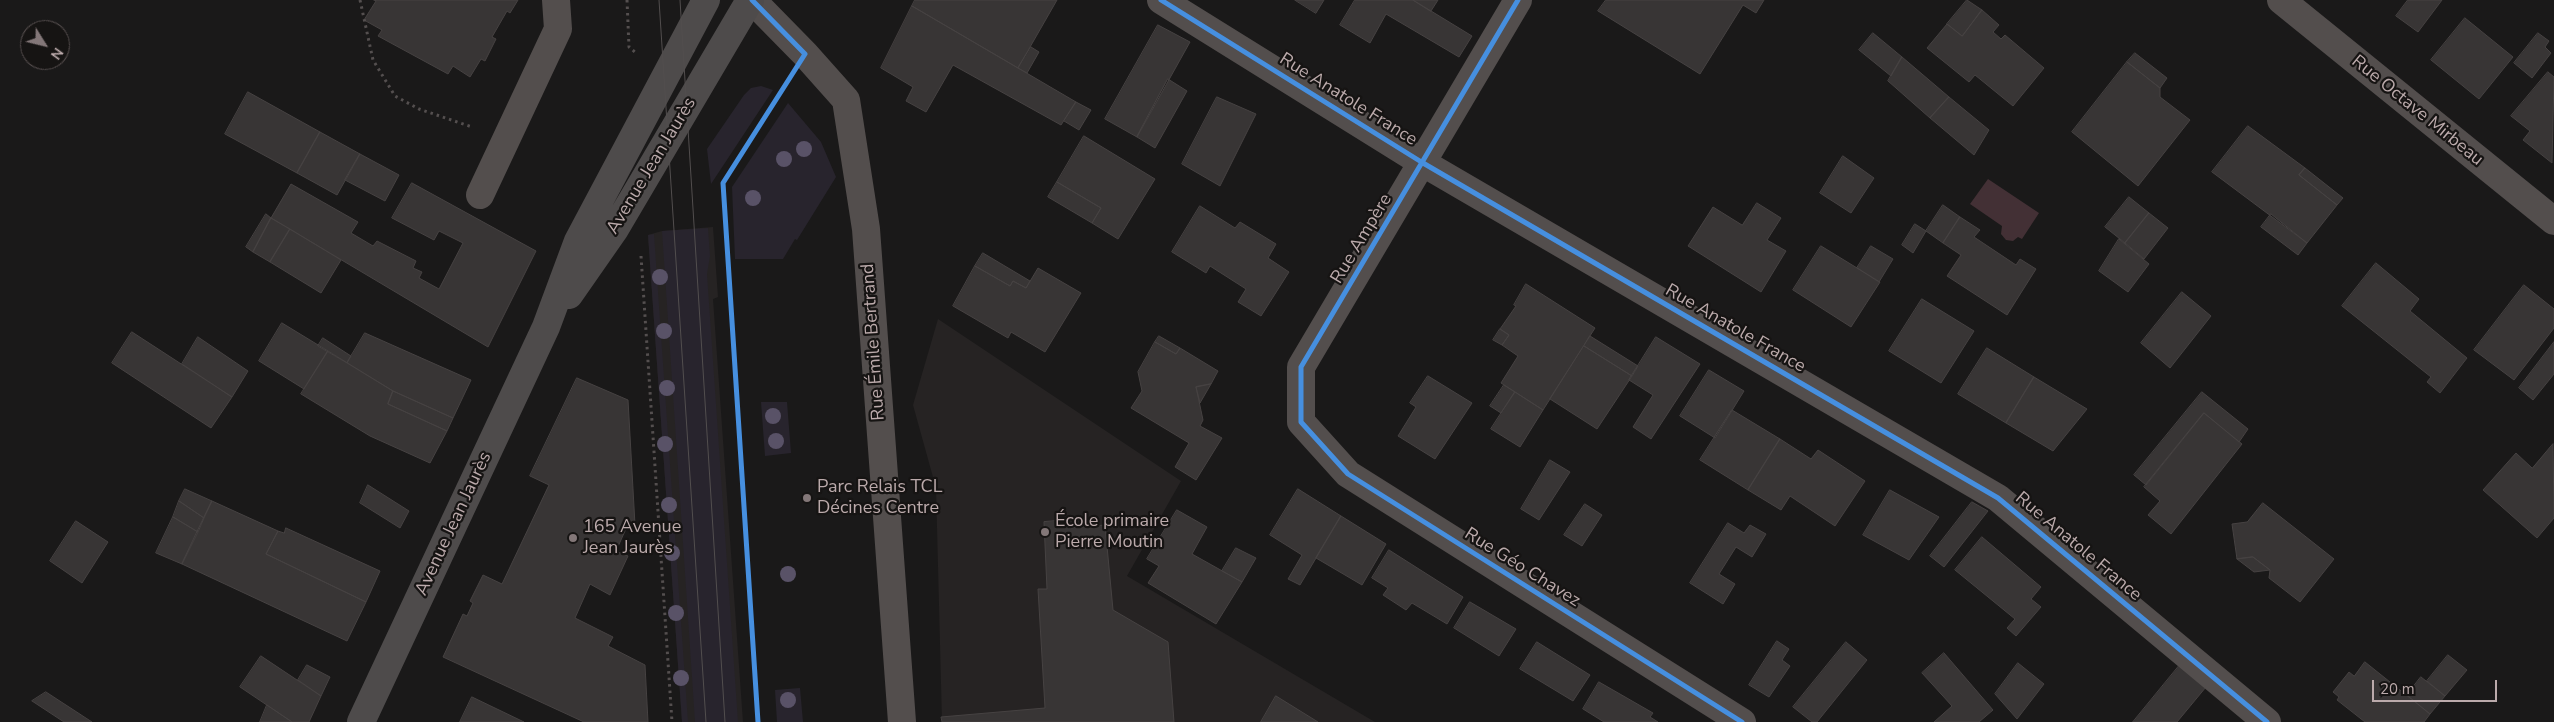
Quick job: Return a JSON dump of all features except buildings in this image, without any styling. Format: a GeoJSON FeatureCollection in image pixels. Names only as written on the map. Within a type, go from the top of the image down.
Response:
{"type":"FeatureCollection","features":[{"type":"Feature","properties":{"kind":"main road","name":"Avenue Jean Jaurès"},"geometry":{"type":"LineString","coordinates":[[361,722],[546,327],[578,241],[706,0]]}},
{"type":"Feature","properties":{"kind":"main road","name":"Avenue Jean Jaurès"},"geometry":{"type":"LineString","coordinates":[[546,327],[615,228],[751,0]]}},
{"type":"Feature","properties":{"kind":"street"},"geometry":{"type":"LineString","coordinates":[[480,195],[558,29],[556,0]]}},
{"type":"Feature","properties":{"kind":"street","name":"Rue Émile Bertrand"},"geometry":{"type":"LineString","coordinates":[[751,0],[805,54],[846,100],[866,229],[902,722]]}},
{"type":"Feature","properties":{"kind":"street","name":"Rue Anatole France"},"geometry":{"type":"LineString","coordinates":[[1161,0],[1423,163],[1998,498],[2267,722]]}},
{"type":"Feature","properties":{"kind":"street","name":"Rue Ampère"},"geometry":{"type":"LineString","coordinates":[[1301,422],[1302,367],[1518,0]]}},
{"type":"Feature","properties":{"kind":"street","name":"Rue Octave Mirbeau"},"geometry":{"type":"LineString","coordinates":[[2281,0],[2554,221]]}},
{"type":"Feature","properties":{"kind":"street","name":"Rue Géo Chavez"},"geometry":{"type":"LineString","coordinates":[[1301,422],[1348,474],[1742,722]]}},
{"type":"Feature","properties":{"kind":"path"},"geometry":{"type":"LineString","coordinates":[[360,0],[373,60],[395,96],[419,109],[507,138]]}},
{"type":"Feature","properties":{"kind":"path"},"geometry":{"type":"LineString","coordinates":[[627,0],[630,47],[639,55]]}},
{"type":"Feature","properties":{"kind":"path"},"geometry":{"type":"LineString","coordinates":[[640,251],[672,722]]}},
{"type":"Feature","properties":{"kind":"shaded area"},"geometry":{"type":"Polygon","coordinates":[[[761,86],[773,90],[711,184],[707,149],[744,95],[751,88],[761,86]]]}},
{"type":"Feature","properties":{"kind":"shaded area"},"geometry":{"type":"Polygon","coordinates":[[[788,103],[821,142],[836,177],[783,259],[735,259],[732,187],[788,103]]]}},
{"type":"Feature","properties":{"kind":"shaded area"},"geometry":{"type":"Polygon","coordinates":[[[1988,179],[2039,213],[2022,239],[2018,237],[2013,241],[2006,240],[2001,234],[2002,226],[1970,204],[1988,179]]]}},
{"type":"Feature","properties":{"kind":"shaded area"},"geometry":{"type":"Polygon","coordinates":[[[713,227],[718,297],[713,299],[743,722],[682,722],[648,235],[662,231],[713,227]]]}},
{"type":"Feature","properties":{"kind":"shaded area"},"geometry":{"type":"Polygon","coordinates":[[[708,228],[710,256],[707,274],[738,722],[695,722],[662,231],[708,228]]]}},
{"type":"Feature","properties":{"kind":"shaded area"},"geometry":{"type":"Polygon","coordinates":[[[654,234],[688,722],[682,722],[648,235],[654,234]]]}},
{"type":"Feature","properties":{"kind":"shaded area","name":"École primaire Pierre Moutin"},"geometry":{"type":"Polygon","coordinates":[[[938,319],[1181,481],[1127,576],[1375,722],[942,722],[936,488],[913,405],[938,319]]]}},
{"type":"Feature","properties":{"kind":"shaded area"},"geometry":{"type":"Polygon","coordinates":[[[761,402],[787,402],[791,453],[765,456],[761,402]]]}},
{"type":"Feature","properties":{"kind":"shaded area"},"geometry":{"type":"Polygon","coordinates":[[[800,688],[803,722],[777,722],[775,690],[800,688]]]}},
{"type":"Feature","properties":{"kind":"tram line"},"geometry":{"type":"LineString","coordinates":[[659,0],[706,722]]}},
{"type":"Feature","properties":{"kind":"tram line"},"geometry":{"type":"LineString","coordinates":[[680,0],[725,722]]}},
{"type":"Feature","properties":{"kind":"cycle path"},"geometry":{"type":"LineString","coordinates":[[752,0],[805,54],[723,183],[758,722]]}},
{"type":"Feature","properties":{"kind":"cycle path"},"geometry":{"type":"LineString","coordinates":[[1161,0],[1423,163],[1998,498],[2267,722]]}},
{"type":"Feature","properties":{"kind":"cycle path"},"geometry":{"type":"LineString","coordinates":[[1518,0],[1301,367],[1301,422],[1348,474],[1742,722]]}},
{"type":"Feature","properties":{"kind":"place","name":"Parc Relais TCL Décines Centre"},"geometry":{"type":"Point","coordinates":[807,498]}},
{"type":"Feature","properties":{"kind":"place","name":"École primaire Pierre Moutin"},"geometry":{"type":"Point","coordinates":[1045,532]}},
{"type":"Feature","properties":{"kind":"place","name":"165 Avenue Jean Jaurès"},"geometry":{"type":"Point","coordinates":[573,538]}}]}
